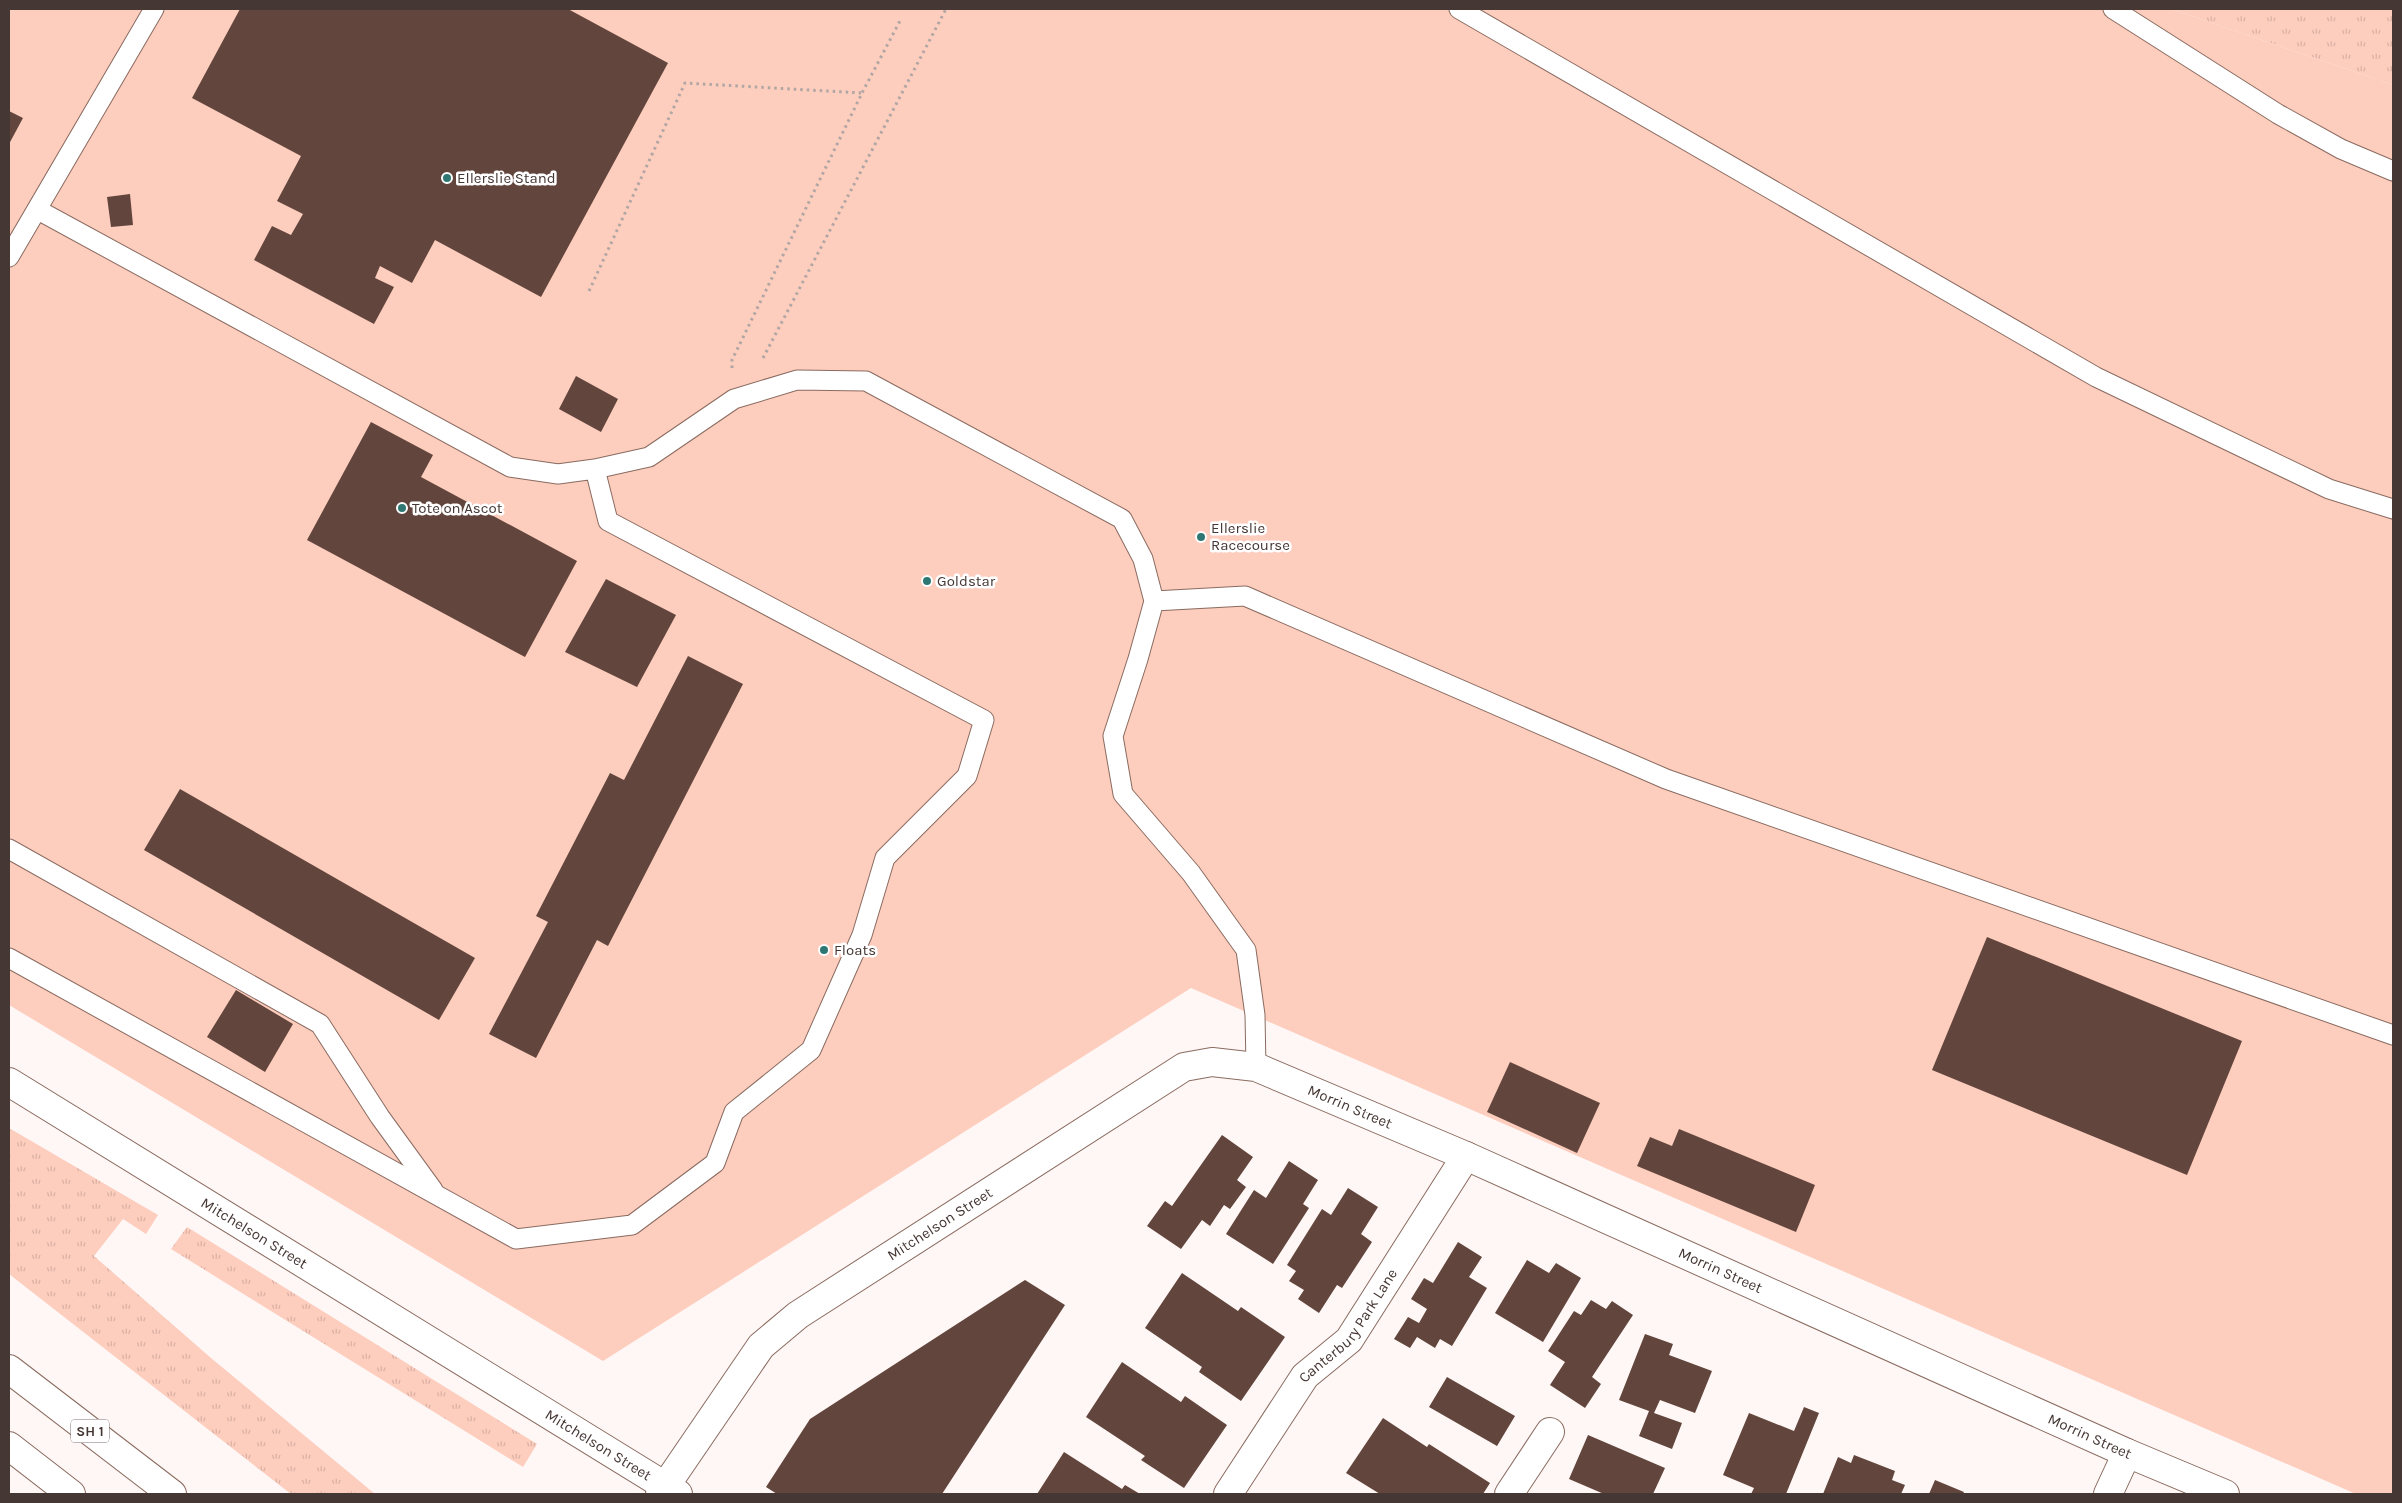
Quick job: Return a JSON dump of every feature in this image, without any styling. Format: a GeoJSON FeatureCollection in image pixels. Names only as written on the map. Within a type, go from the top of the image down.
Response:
{"type":"FeatureCollection","features":[{"type":"Feature","properties":{"kind":"main road","name":"Morrin Street"},"geometry":{"type":"LineString","coordinates":[[1212,1062],[1256,1067],[1466,1156],[2127,1453],[2225,1494]]}},
{"type":"Feature","properties":{"kind":"main road","name":"Mitchelson Street"},"geometry":{"type":"LineString","coordinates":[[9,1082],[668,1492],[761,1346],[798,1315],[1184,1067],[1212,1062]]}},
{"type":"Feature","properties":{"kind":"main road","name":"Canterbury Park Lane"},"geometry":{"type":"LineString","coordinates":[[1228,1494],[1305,1376],[1349,1340],[1466,1156]]}},
{"type":"Feature","properties":{"kind":"main road","name":"SH 1"},"geometry":{"type":"LineString","coordinates":[[9,1369],[172,1494]]}},
{"type":"Feature","properties":{"kind":"main road"},"geometry":{"type":"LineString","coordinates":[[1510,1494],[1550,1432]]}},
{"type":"Feature","properties":{"kind":"main road"},"geometry":{"type":"LineString","coordinates":[[9,1446],[71,1494]]}},
{"type":"Feature","properties":{"kind":"main road"},"geometry":{"type":"LineString","coordinates":[[2108,1494],[2127,1453]]}},
{"type":"Feature","properties":{"kind":"lane"},"geometry":{"type":"LineString","coordinates":[[9,257],[153,9]]}},
{"type":"Feature","properties":{"kind":"lane"},"geometry":{"type":"LineString","coordinates":[[1458,9],[2096,377],[2329,489],[2393,509]]}},
{"type":"Feature","properties":{"kind":"lane"},"geometry":{"type":"LineString","coordinates":[[2113,9],[2278,114],[2341,149],[2393,170]]}},
{"type":"Feature","properties":{"kind":"lane"},"geometry":{"type":"LineString","coordinates":[[38,210],[510,466],[558,474],[595,469],[649,457],[742,396],[797,380],[866,381],[1122,518],[1142,559],[1154,601],[1138,660],[1113,736],[1123,794],[1191,874],[1246,950],[1255,1015],[1256,1067]]}},
{"type":"Feature","properties":{"kind":"lane"},"geometry":{"type":"LineString","coordinates":[[9,958],[516,1239],[632,1225],[715,1163],[734,1112],[811,1050],[862,935],[885,858],[967,776],[984,720],[608,521],[595,469]]}},
{"type":"Feature","properties":{"kind":"lane"},"geometry":{"type":"LineString","coordinates":[[1154,601],[1245,596],[1666,779],[2393,1035]]}},
{"type":"Feature","properties":{"kind":"lane"},"geometry":{"type":"LineString","coordinates":[[9,849],[320,1024],[380,1117],[436,1196]]}},
{"type":"Feature","properties":{"kind":"path"},"geometry":{"type":"LineString","coordinates":[[742,396],[946,9]]}},
{"type":"Feature","properties":{"kind":"path"},"geometry":{"type":"LineString","coordinates":[[742,396],[732,360],[862,92],[901,19]]}},
{"type":"Feature","properties":{"kind":"path"},"geometry":{"type":"LineString","coordinates":[[589,291],[685,83],[862,92]]}},
{"type":"Feature","properties":{"kind":"green space","name":"Ellerslie Racecourse"},"geometry":{"type":"Polygon","coordinates":[[[9,9],[2171,9],[2393,85],[2393,1494],[2356,1494],[1191,988],[603,1361],[9,1005],[9,9]]]}},
{"type":"Feature","properties":{"kind":"green space"},"geometry":{"type":"Polygon","coordinates":[[[2171,9],[2393,9],[2393,85],[2171,9]]]}},
{"type":"Feature","properties":{"kind":"green space"},"geometry":{"type":"Polygon","coordinates":[[[9,1128],[158,1215],[146,1234],[123,1219],[94,1256],[211,1358],[375,1494],[291,1494],[9,1274],[9,1128]]]}},
{"type":"Feature","properties":{"kind":"green space"},"geometry":{"type":"Polygon","coordinates":[[[187,1227],[537,1444],[523,1467],[171,1249],[187,1227]]]}},
{"type":"Feature","properties":{"kind":"building","name":"Ellerslie Stand"},"geometry":{"type":"Polygon","coordinates":[[[240,9],[568,9],[668,63],[541,297],[435,240],[412,283],[380,266],[375,278],[394,287],[374,324],[254,260],[272,226],[291,235],[303,214],[277,201],[301,156],[192,98],[240,9]]]}},
{"type":"Feature","properties":{"kind":"building"},"geometry":{"type":"Polygon","coordinates":[[[9,111],[23,118],[9,144],[9,111]]]}},
{"type":"Feature","properties":{"kind":"building"},"geometry":{"type":"Polygon","coordinates":[[[130,194],[133,225],[111,227],[107,197],[130,194]]]}},
{"type":"Feature","properties":{"kind":"building"},"geometry":{"type":"Polygon","coordinates":[[[576,376],[618,399],[601,432],[559,409],[576,376]]]}},
{"type":"Feature","properties":{"kind":"building","name":"Tote on Ascot"},"geometry":{"type":"Polygon","coordinates":[[[371,422],[433,455],[421,477],[577,561],[525,657],[307,540],[371,422]]]}},
{"type":"Feature","properties":{"kind":"building"},"geometry":{"type":"Polygon","coordinates":[[[606,579],[676,615],[637,687],[565,652],[606,579]]]}},
{"type":"Feature","properties":{"kind":"building"},"geometry":{"type":"Polygon","coordinates":[[[688,656],[743,684],[608,946],[597,940],[536,1058],[489,1034],[548,922],[536,916],[610,773],[624,780],[688,656]]]}},
{"type":"Feature","properties":{"kind":"building"},"geometry":{"type":"Polygon","coordinates":[[[180,789],[475,958],[439,1020],[144,850],[180,789]]]}},
{"type":"Feature","properties":{"kind":"building"},"geometry":{"type":"Polygon","coordinates":[[[1987,937],[2242,1041],[2187,1175],[1932,1070],[1987,937]]]}},
{"type":"Feature","properties":{"kind":"building"},"geometry":{"type":"Polygon","coordinates":[[[236,990],[293,1024],[265,1072],[207,1037],[236,990]]]}},
{"type":"Feature","properties":{"kind":"building"},"geometry":{"type":"Polygon","coordinates":[[[1510,1062],[1600,1103],[1577,1153],[1487,1112],[1510,1062]]]}},
{"type":"Feature","properties":{"kind":"building"},"geometry":{"type":"Polygon","coordinates":[[[1679,1129],[1815,1185],[1796,1232],[1637,1166],[1650,1137],[1672,1146],[1679,1129]]]}},
{"type":"Feature","properties":{"kind":"building"},"geometry":{"type":"Polygon","coordinates":[[[1222,1135],[1253,1157],[1237,1180],[1246,1187],[1230,1209],[1224,1205],[1210,1226],[1202,1220],[1181,1249],[1147,1226],[1165,1201],[1172,1206],[1222,1135]]]}},
{"type":"Feature","properties":{"kind":"building"},"geometry":{"type":"Polygon","coordinates":[[[1289,1161],[1318,1180],[1303,1204],[1309,1208],[1273,1264],[1226,1234],[1254,1190],[1266,1198],[1289,1161]]]}},
{"type":"Feature","properties":{"kind":"building"},"geometry":{"type":"Polygon","coordinates":[[[1348,1188],[1378,1207],[1361,1234],[1372,1242],[1342,1288],[1337,1285],[1319,1313],[1298,1299],[1304,1290],[1289,1281],[1296,1271],[1287,1265],[1322,1209],[1331,1215],[1348,1188]]]}},
{"type":"Feature","properties":{"kind":"building"},"geometry":{"type":"Polygon","coordinates":[[[1458,1242],[1482,1257],[1469,1277],[1487,1288],[1452,1346],[1440,1339],[1435,1348],[1417,1337],[1410,1348],[1394,1339],[1408,1317],[1419,1323],[1427,1309],[1411,1299],[1424,1278],[1433,1283],[1458,1242]]]}},
{"type":"Feature","properties":{"kind":"building"},"geometry":{"type":"Polygon","coordinates":[[[1527,1260],[1549,1273],[1556,1263],[1581,1278],[1543,1342],[1495,1313],[1527,1260]]]}},
{"type":"Feature","properties":{"kind":"building"},"geometry":{"type":"Polygon","coordinates":[[[1182,1273],[1238,1311],[1241,1307],[1285,1337],[1241,1401],[1199,1372],[1202,1367],[1145,1328],[1182,1273]]]}},
{"type":"Feature","properties":{"kind":"building"},"geometry":{"type":"Polygon","coordinates":[[[1025,1280],[1065,1305],[942,1494],[777,1494],[766,1487],[810,1419],[1025,1280]]]}},
{"type":"Feature","properties":{"kind":"building"},"geometry":{"type":"Polygon","coordinates":[[[1591,1300],[1606,1309],[1612,1301],[1633,1315],[1592,1377],[1601,1384],[1585,1408],[1550,1385],[1565,1362],[1548,1351],[1574,1311],[1581,1315],[1591,1300]]]}},
{"type":"Feature","properties":{"kind":"building"},"geometry":{"type":"Polygon","coordinates":[[[1645,1334],[1673,1344],[1669,1355],[1712,1371],[1695,1413],[1660,1400],[1654,1413],[1682,1423],[1672,1449],[1639,1436],[1649,1411],[1619,1400],[1645,1334]]]}},
{"type":"Feature","properties":{"kind":"building"},"geometry":{"type":"Polygon","coordinates":[[[1122,1362],[1181,1402],[1185,1396],[1227,1425],[1184,1488],[1141,1460],[1145,1456],[1086,1417],[1122,1362]]]}},
{"type":"Feature","properties":{"kind":"building"},"geometry":{"type":"Polygon","coordinates":[[[1447,1377],[1515,1416],[1497,1446],[1429,1407],[1447,1377]]]}},
{"type":"Feature","properties":{"kind":"building"},"geometry":{"type":"Polygon","coordinates":[[[1804,1407],[1819,1413],[1786,1494],[1751,1494],[1754,1488],[1723,1475],[1749,1413],[1794,1431],[1804,1407]]]}},
{"type":"Feature","properties":{"kind":"building"},"geometry":{"type":"Polygon","coordinates":[[[1383,1418],[1427,1447],[1429,1444],[1490,1483],[1483,1494],[1380,1494],[1346,1473],[1383,1418]]]}},
{"type":"Feature","properties":{"kind":"building"},"geometry":{"type":"Polygon","coordinates":[[[1588,1435],[1665,1468],[1653,1494],[1604,1494],[1569,1479],[1588,1435]]]}},
{"type":"Feature","properties":{"kind":"building"},"geometry":{"type":"Polygon","coordinates":[[[1064,1452],[1122,1489],[1125,1485],[1140,1494],[1037,1494],[1064,1452]]]}},
{"type":"Feature","properties":{"kind":"building"},"geometry":{"type":"Polygon","coordinates":[[[1854,1455],[1895,1471],[1892,1480],[1905,1485],[1901,1494],[1823,1494],[1838,1457],[1851,1463],[1854,1455]]]}},
{"type":"Feature","properties":{"kind":"building"},"geometry":{"type":"Polygon","coordinates":[[[1935,1480],[1964,1492],[1963,1494],[1929,1494],[1935,1480]]]}},
{"type":"Feature","properties":{"kind":"place","name":"Ellerslie Stand"},"geometry":{"type":"Point","coordinates":[447,178]}},
{"type":"Feature","properties":{"kind":"place","name":"Tote on Ascot"},"geometry":{"type":"Point","coordinates":[402,508]}},
{"type":"Feature","properties":{"kind":"place","name":"Ellerslie Racecourse"},"geometry":{"type":"Point","coordinates":[1201,537]}},
{"type":"Feature","properties":{"kind":"place","name":"Goldstar"},"geometry":{"type":"Point","coordinates":[927,581]}},
{"type":"Feature","properties":{"kind":"place","name":"Floats"},"geometry":{"type":"Point","coordinates":[824,950]}}]}
